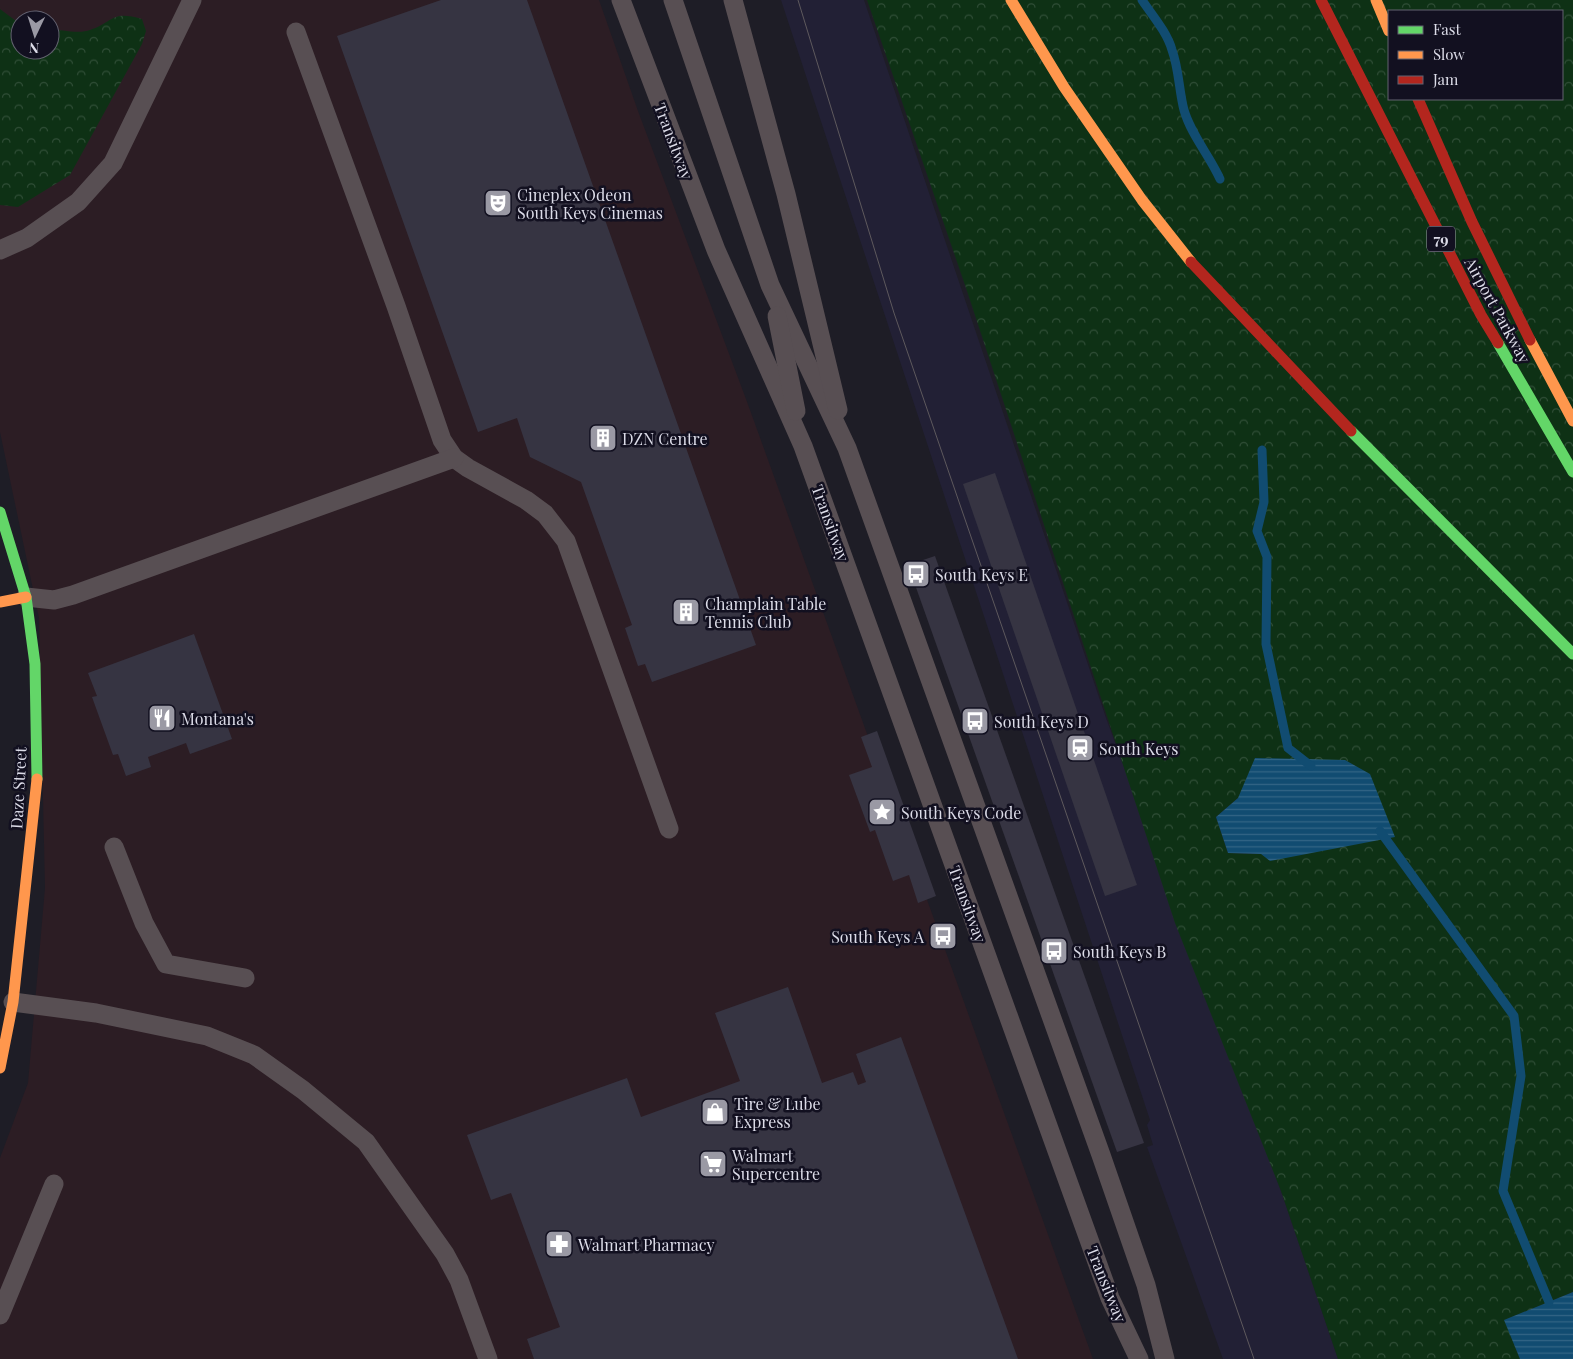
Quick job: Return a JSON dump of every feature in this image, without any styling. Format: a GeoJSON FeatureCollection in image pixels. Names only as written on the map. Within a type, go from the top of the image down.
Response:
{"type":"FeatureCollection","features":[{"type":"Feature","properties":{"kind":"main road"},"geometry":{"type":"LineString","coordinates":[[1011,0],[1064,87],[1142,200],[1188,259],[1320,400],[1573,654]]}},
{"type":"Feature","properties":{"kind":"main road","name":"Airport Parkway"},"geometry":{"type":"LineString","coordinates":[[1320,0],[1482,315],[1573,472]]}},
{"type":"Feature","properties":{"kind":"main road"},"geometry":{"type":"LineString","coordinates":[[1376,0],[1388,29]]}},
{"type":"Feature","properties":{"kind":"main road"},"geometry":{"type":"LineString","coordinates":[[1418,100],[1453,184],[1526,335],[1573,421]]}},
{"type":"Feature","properties":{"kind":"main road","name":"Daze Street"},"geometry":{"type":"LineString","coordinates":[[0,512],[26,597],[35,664],[37,789],[7,1001],[0,1068]]}},
{"type":"Feature","properties":{"kind":"main road"},"geometry":{"type":"LineString","coordinates":[[0,602],[26,597]]}},
{"type":"Feature","properties":{"kind":"lane"},"geometry":{"type":"LineString","coordinates":[[0,250],[27,238],[78,202],[114,163],[192,0]]}},
{"type":"Feature","properties":{"kind":"lane","name":"Transitway"},"geometry":{"type":"LineString","coordinates":[[621,0],[716,250],[803,446],[1110,1298],[1139,1359]]}},
{"type":"Feature","properties":{"kind":"lane","name":"Transitway"},"geometry":{"type":"LineString","coordinates":[[673,0],[770,285],[847,448],[1104,1164],[1146,1285],[1165,1359]]}},
{"type":"Feature","properties":{"kind":"lane","name":"Transitway"},"geometry":{"type":"LineString","coordinates":[[733,0],[786,194],[847,448]]}},
{"type":"Feature","properties":{"kind":"lane"},"geometry":{"type":"LineString","coordinates":[[296,32],[399,314],[442,440],[454,458],[545,514],[566,541],[669,829]]}},
{"type":"Feature","properties":{"kind":"lane","name":"Transitway"},"geometry":{"type":"LineString","coordinates":[[770,285],[803,446]]}},
{"type":"Feature","properties":{"kind":"lane"},"geometry":{"type":"LineString","coordinates":[[26,597],[54,600],[73,595],[454,458]]}},
{"type":"Feature","properties":{"kind":"lane"},"geometry":{"type":"LineString","coordinates":[[114,848],[144,923],[166,964],[245,978]]}},
{"type":"Feature","properties":{"kind":"lane"},"geometry":{"type":"LineString","coordinates":[[7,1001],[96,1013],[207,1036],[254,1054],[366,1142],[445,1254],[459,1280],[488,1359]]}},
{"type":"Feature","properties":{"kind":"lane"},"geometry":{"type":"LineString","coordinates":[[0,1316],[54,1184]]}},
{"type":"Feature","properties":{"kind":"shaded area"},"geometry":{"type":"Polygon","coordinates":[[[0,0],[599,0],[638,111],[746,399],[1093,1359],[0,1359],[0,1158],[28,1083],[45,888],[39,618],[0,432],[0,0]]]}},
{"type":"Feature","properties":{"kind":"shaded area"},"geometry":{"type":"Polygon","coordinates":[[[781,0],[864,0],[1106,718],[1281,1191],[1338,1359],[1223,1359],[1147,1147],[1153,1145],[1147,1125],[1150,1120],[781,0]]]}},
{"type":"Feature","properties":{"kind":"green space"},"geometry":{"type":"Polygon","coordinates":[[[867,0],[1573,0],[1573,1292],[1505,1320],[1520,1359],[1338,1359],[1281,1191],[1175,923],[966,288],[867,0]],[[1238,798],[1216,817],[1228,853],[1261,854],[1238,798]]]}},
{"type":"Feature","properties":{"kind":"green space"},"geometry":{"type":"Polygon","coordinates":[[[0,9],[10,16],[10,60],[60,60],[60,30],[86,31],[118,16],[142,19],[146,31],[142,44],[70,175],[18,207],[0,205],[0,9]]]}},
{"type":"Feature","properties":{"kind":"water"},"geometry":{"type":"Polygon","coordinates":[[[1255,758],[1345,760],[1370,774],[1395,837],[1270,861],[1261,854],[1228,853],[1216,817],[1238,798],[1255,758]]]}},
{"type":"Feature","properties":{"kind":"water"},"geometry":{"type":"Polygon","coordinates":[[[1573,1292],[1573,1359],[1520,1359],[1504,1320],[1573,1292]]]}},
{"type":"Feature","properties":{"kind":"building","name":"Cineplex Odeon South Keys Cinemas"},"geometry":{"type":"Polygon","coordinates":[[[441,0],[527,0],[756,645],[652,682],[645,664],[638,666],[625,628],[632,625],[581,482],[530,457],[517,418],[478,432],[337,36],[441,0]]]}},
{"type":"Feature","properties":{"kind":"building"},"geometry":{"type":"Polygon","coordinates":[[[995,473],[1137,885],[1105,896],[963,484],[995,473]]]}},
{"type":"Feature","properties":{"kind":"building"},"geometry":{"type":"Polygon","coordinates":[[[935,556],[1144,1143],[1117,1152],[908,565],[935,556]]]}},
{"type":"Feature","properties":{"kind":"building","name":"Montana's"},"geometry":{"type":"Polygon","coordinates":[[[194,634],[232,739],[190,754],[186,743],[148,757],[151,767],[126,776],[118,754],[113,755],[92,697],[97,696],[88,673],[194,634]]]}},
{"type":"Feature","properties":{"kind":"building"},"geometry":{"type":"Polygon","coordinates":[[[877,731],[936,896],[918,903],[909,875],[893,881],[875,830],[870,832],[849,775],[872,767],[861,737],[877,731]]]}},
{"type":"Feature","properties":{"kind":"building","name":"Walmart Supercentre"},"geometry":{"type":"Polygon","coordinates":[[[788,987],[822,1083],[853,1072],[858,1085],[866,1082],[856,1054],[901,1037],[1018,1359],[534,1359],[527,1339],[560,1327],[511,1193],[491,1200],[467,1135],[627,1078],[641,1117],[740,1081],[715,1013],[788,987]]]}},
{"type":"Feature","properties":{"kind":"waterway"},"geometry":{"type":"LineString","coordinates":[[1142,0],[1170,43],[1187,119],[1220,179]]}},
{"type":"Feature","properties":{"kind":"waterway"},"geometry":{"type":"LineString","coordinates":[[1262,450],[1264,502],[1257,531],[1267,557],[1266,644],[1288,748],[1311,766]]}},
{"type":"Feature","properties":{"kind":"waterway"},"geometry":{"type":"LineString","coordinates":[[1380,831],[1514,1016],[1521,1076],[1503,1191],[1549,1302]]}},
{"type":"Feature","properties":{"kind":"tram line"},"geometry":{"type":"LineString","coordinates":[[798,0],[894,313],[1254,1359]]}},
{"type":"Feature","properties":{"kind":"traffic: fast"},"geometry":{"type":"LineString","coordinates":[[1498,343],[1573,472]]}},
{"type":"Feature","properties":{"kind":"traffic: fast"},"geometry":{"type":"LineString","coordinates":[[1351,431],[1573,654]]}},
{"type":"Feature","properties":{"kind":"traffic: fast"},"geometry":{"type":"LineString","coordinates":[[0,512],[26,597],[35,664],[37,779]]}},
{"type":"Feature","properties":{"kind":"traffic: slow"},"geometry":{"type":"LineString","coordinates":[[1011,0],[1064,87],[1142,200],[1191,262]]}},
{"type":"Feature","properties":{"kind":"traffic: slow"},"geometry":{"type":"LineString","coordinates":[[1376,0],[1388,29]]}},
{"type":"Feature","properties":{"kind":"traffic: slow"},"geometry":{"type":"LineString","coordinates":[[1530,340],[1573,421]]}},
{"type":"Feature","properties":{"kind":"traffic: slow"},"geometry":{"type":"LineString","coordinates":[[0,602],[26,597]]}},
{"type":"Feature","properties":{"kind":"traffic: slow"},"geometry":{"type":"LineString","coordinates":[[0,1068],[13,1002],[37,779]]}},
{"type":"Feature","properties":{"kind":"traffic: jam"},"geometry":{"type":"LineString","coordinates":[[1321,0],[1481,315],[1498,343]]}},
{"type":"Feature","properties":{"kind":"traffic: jam"},"geometry":{"type":"LineString","coordinates":[[1418,100],[1472,222],[1530,340]]}},
{"type":"Feature","properties":{"kind":"traffic: jam"},"geometry":{"type":"LineString","coordinates":[[1191,262],[1351,431]]}},
{"type":"Feature","properties":{"kind":"place","name":"Cineplex Odeon South Keys Cinemas"},"geometry":{"type":"Point","coordinates":[498,203]}},
{"type":"Feature","properties":{"kind":"place","name":"DZN Centre"},"geometry":{"type":"Point","coordinates":[603,438]}},
{"type":"Feature","properties":{"kind":"place","name":"South Keys E"},"geometry":{"type":"Point","coordinates":[916,574]}},
{"type":"Feature","properties":{"kind":"place","name":"Champlain Table Tennis Club"},"geometry":{"type":"Point","coordinates":[686,612]}},
{"type":"Feature","properties":{"kind":"place","name":"Montana's"},"geometry":{"type":"Point","coordinates":[162,718]}},
{"type":"Feature","properties":{"kind":"place","name":"South Keys D"},"geometry":{"type":"Point","coordinates":[975,721]}},
{"type":"Feature","properties":{"kind":"place","name":"South Keys"},"geometry":{"type":"Point","coordinates":[1080,748]}},
{"type":"Feature","properties":{"kind":"place","name":"South Keys Code"},"geometry":{"type":"Point","coordinates":[882,812]}},
{"type":"Feature","properties":{"kind":"place","name":"South Keys A"},"geometry":{"type":"Point","coordinates":[943,936]}},
{"type":"Feature","properties":{"kind":"place","name":"South Keys B"},"geometry":{"type":"Point","coordinates":[1054,951]}},
{"type":"Feature","properties":{"kind":"place","name":"Tire & Lube Express"},"geometry":{"type":"Point","coordinates":[715,1112]}},
{"type":"Feature","properties":{"kind":"place","name":"Walmart Supercentre"},"geometry":{"type":"Point","coordinates":[713,1164]}},
{"type":"Feature","properties":{"kind":"place","name":"Walmart Pharmacy"},"geometry":{"type":"Point","coordinates":[559,1244]}}]}
